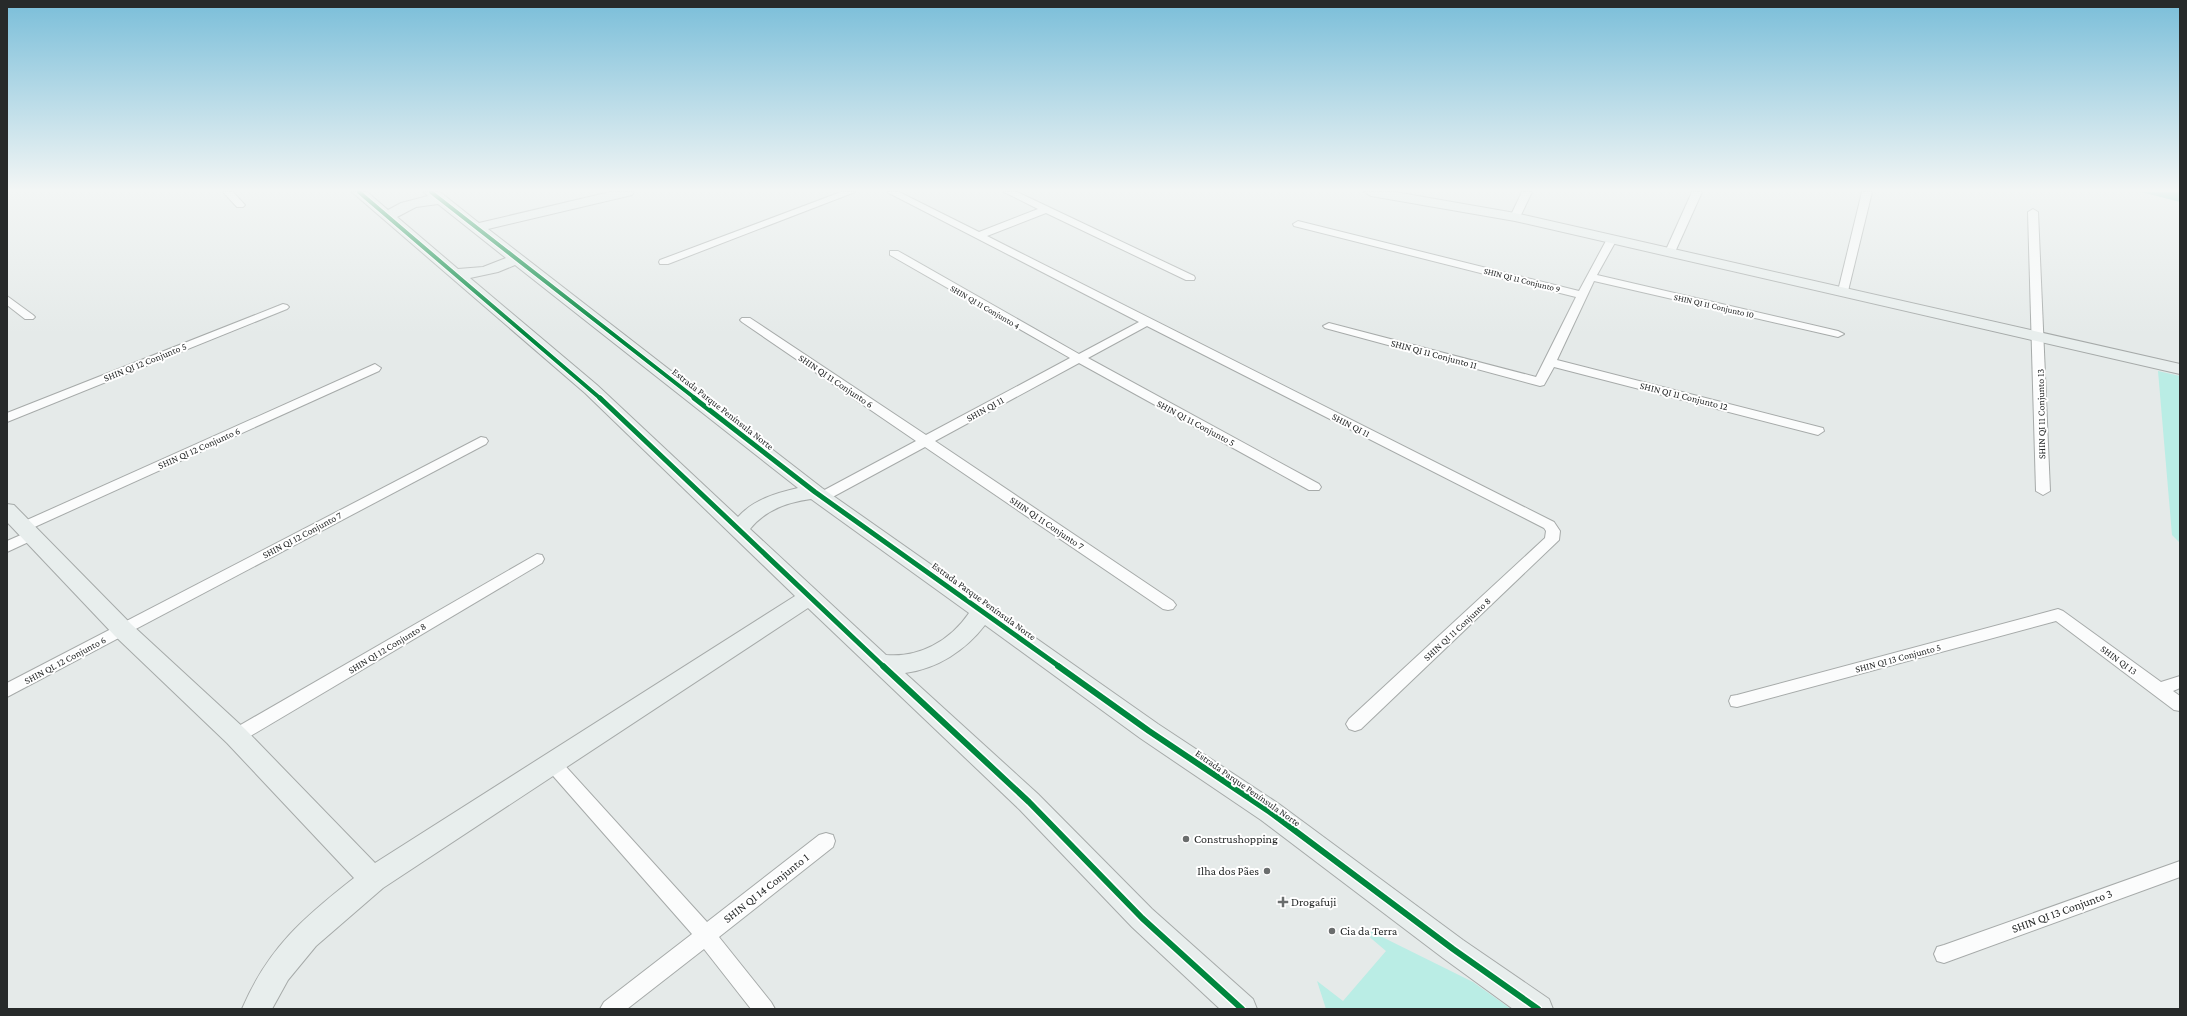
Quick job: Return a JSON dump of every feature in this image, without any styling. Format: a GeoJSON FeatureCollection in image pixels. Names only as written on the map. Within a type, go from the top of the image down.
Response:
{"type":"FeatureCollection","features":[{"type":"Feature","properties":{"kind":"main road"},"geometry":{"type":"LineString","coordinates":[[414,239],[591,389],[740,529],[809,597],[1029,802],[1142,918],[1242,1009]]}},
{"type":"Feature","properties":{"kind":"main road","name":"Estrada Parque Península Norte"},"geometry":{"type":"LineString","coordinates":[[490,239],[819,494],[1149,731],[1270,812],[1453,949],[1538,1009]]}},
{"type":"Feature","properties":{"kind":"main road"},"geometry":{"type":"LineString","coordinates":[[1614,239],[2180,369]]}},
{"type":"Feature","properties":{"kind":"main road"},"geometry":{"type":"LineString","coordinates":[[454,273],[484,272],[496,269],[514,258]]}},
{"type":"Feature","properties":{"kind":"main road"},"geometry":{"type":"LineString","coordinates":[[740,529],[745,520],[769,504],[800,494],[819,494]]}},
{"type":"Feature","properties":{"kind":"main road"},"geometry":{"type":"LineString","coordinates":[[7,510],[26,532],[123,630],[236,736],[373,879]]}},
{"type":"Feature","properties":{"kind":"main road"},"geometry":{"type":"LineString","coordinates":[[252,1008],[280,964],[307,934],[373,879],[809,597]]}},
{"type":"Feature","properties":{"kind":"main road"},"geometry":{"type":"LineString","coordinates":[[879,663],[904,664],[916,662],[936,654],[970,628],[978,619],[982,610]]}},
{"type":"Feature","properties":{"kind":"street"},"geometry":{"type":"LineString","coordinates":[[664,262],[724,239]]}},
{"type":"Feature","properties":{"kind":"street","name":"SHIN QI 11"},"geometry":{"type":"LineString","coordinates":[[985,239],[1542,521],[1553,531]]}},
{"type":"Feature","properties":{"kind":"street"},"geometry":{"type":"LineString","coordinates":[[1107,239],[1190,278]]}},
{"type":"Feature","properties":{"kind":"street","name":"SHIN QI 11 Conjunto 9"},"geometry":{"type":"LineString","coordinates":[[1360,239],[1582,295]]}},
{"type":"Feature","properties":{"kind":"street"},"geometry":{"type":"LineString","coordinates":[[1550,362],[1591,277],[1612,239]]}},
{"type":"Feature","properties":{"kind":"street"},"geometry":{"type":"LineString","coordinates":[[1670,252],[1676,239]]}},
{"type":"Feature","properties":{"kind":"street"},"geometry":{"type":"LineString","coordinates":[[1843,291],[1855,239]]}},
{"type":"Feature","properties":{"kind":"street","name":"SHIN QI 11 Conjunto 13"},"geometry":{"type":"LineString","coordinates":[[2034,239],[2035,283],[2040,337],[2043,491]]}},
{"type":"Feature","properties":{"kind":"street","name":"SHIN QI 11 Conjunto 4"},"geometry":{"type":"LineString","coordinates":[[894,253],[1078,359]]}},
{"type":"Feature","properties":{"kind":"street","name":"SHIN QI 11 Conjunto 10"},"geometry":{"type":"LineString","coordinates":[[1591,277],[1838,334]]}},
{"type":"Feature","properties":{"kind":"street"},"geometry":{"type":"LineString","coordinates":[[7,299],[29,317]]}},
{"type":"Feature","properties":{"kind":"street","name":"SHIN QI 12 Conjunto 5"},"geometry":{"type":"LineString","coordinates":[[7,418],[283,307]]}},
{"type":"Feature","properties":{"kind":"street","name":"SHIN QI 11 Conjunto 6"},"geometry":{"type":"LineString","coordinates":[[746,320],[926,442]]}},
{"type":"Feature","properties":{"kind":"street","name":"SHIN QI 11"},"geometry":{"type":"LineString","coordinates":[[819,494],[926,442],[1148,321]]}},
{"type":"Feature","properties":{"kind":"street","name":"SHIN QI 11 Conjunto 11"},"geometry":{"type":"LineString","coordinates":[[1329,326],[1540,382],[1550,362]]}},
{"type":"Feature","properties":{"kind":"street","name":"SHIN QI 11 Conjunto 5"},"geometry":{"type":"LineString","coordinates":[[1078,359],[1314,487]]}},
{"type":"Feature","properties":{"kind":"street","name":"SHIN QI 11 Conjunto 12"},"geometry":{"type":"LineString","coordinates":[[1550,362],[1818,430]]}},
{"type":"Feature","properties":{"kind":"street","name":"SHIN QI 12 Conjunto 6"},"geometry":{"type":"LineString","coordinates":[[7,547],[26,532],[375,368]]}},
{"type":"Feature","properties":{"kind":"street","name":"SHIN QI 12 Conjunto 7"},"geometry":{"type":"LineString","coordinates":[[123,630],[481,441]]}},
{"type":"Feature","properties":{"kind":"street","name":"SHIN QI 11 Conjunto 7"},"geometry":{"type":"LineString","coordinates":[[926,442],[1168,605]]}},
{"type":"Feature","properties":{"kind":"street","name":"SHIN QI 11 Conjunto 8"},"geometry":{"type":"LineString","coordinates":[[1355,724],[1552,540],[1553,531]]}},
{"type":"Feature","properties":{"kind":"street","name":"SHIN QI 12 Conjunto 8"},"geometry":{"type":"LineString","coordinates":[[236,736],[537,559]]}},
{"type":"Feature","properties":{"kind":"street","name":"SHIN QI 13"},"geometry":{"type":"LineString","coordinates":[[2058,615],[2180,705]]}},
{"type":"Feature","properties":{"kind":"street","name":"SHIN QI 13 Conjunto 5"},"geometry":{"type":"LineString","coordinates":[[1738,701],[2058,615]]}},
{"type":"Feature","properties":{"kind":"street","name":"SHIN QL 12 Conjunto 6"},"geometry":{"type":"LineString","coordinates":[[7,691],[123,630]]}},
{"type":"Feature","properties":{"kind":"street"},"geometry":{"type":"LineString","coordinates":[[2159,689],[2180,682]]}},
{"type":"Feature","properties":{"kind":"street"},"geometry":{"type":"LineString","coordinates":[[553,764],[706,936],[764,1009]]}},
{"type":"Feature","properties":{"kind":"street","name":"SHIN QI 14 Conjunto 1"},"geometry":{"type":"LineString","coordinates":[[611,1009],[826,841]]}},
{"type":"Feature","properties":{"kind":"street","name":"SHIN QI 13 Conjunto 3"},"geometry":{"type":"LineString","coordinates":[[1944,954],[2180,869]]}},
{"type":"Feature","properties":{"kind":"green space"},"geometry":{"type":"Polygon","coordinates":[[[2158,371],[2180,376],[2180,543],[2172,535],[2158,371]]]}},
{"type":"Feature","properties":{"kind":"green space"},"geometry":{"type":"Polygon","coordinates":[[[1366,929],[1473,982],[1511,1009],[1326,1009],[1317,981],[1343,1001],[1386,951],[1366,934],[1366,929]]]}},
{"type":"Feature","properties":{"kind":"cycle path"},"geometry":{"type":"LineString","coordinates":[[415,239],[591,389],[809,597],[1029,802],[1142,918],[1242,1009]]}},
{"type":"Feature","properties":{"kind":"cycle path"},"geometry":{"type":"LineString","coordinates":[[492,239],[815,492],[1149,731],[1270,812],[1453,949],[1538,1009]]}},
{"type":"Feature","properties":{"kind":"place","name":"Construshopping"},"geometry":{"type":"Point","coordinates":[1186,839]}},
{"type":"Feature","properties":{"kind":"place","name":"Ilha dos Pães"},"geometry":{"type":"Point","coordinates":[1267,871]}},
{"type":"Feature","properties":{"kind":"place","name":"Drogafuji"},"geometry":{"type":"Point","coordinates":[1283,902]}},
{"type":"Feature","properties":{"kind":"place","name":"Cia da Terra"},"geometry":{"type":"Point","coordinates":[1332,931]}}]}
